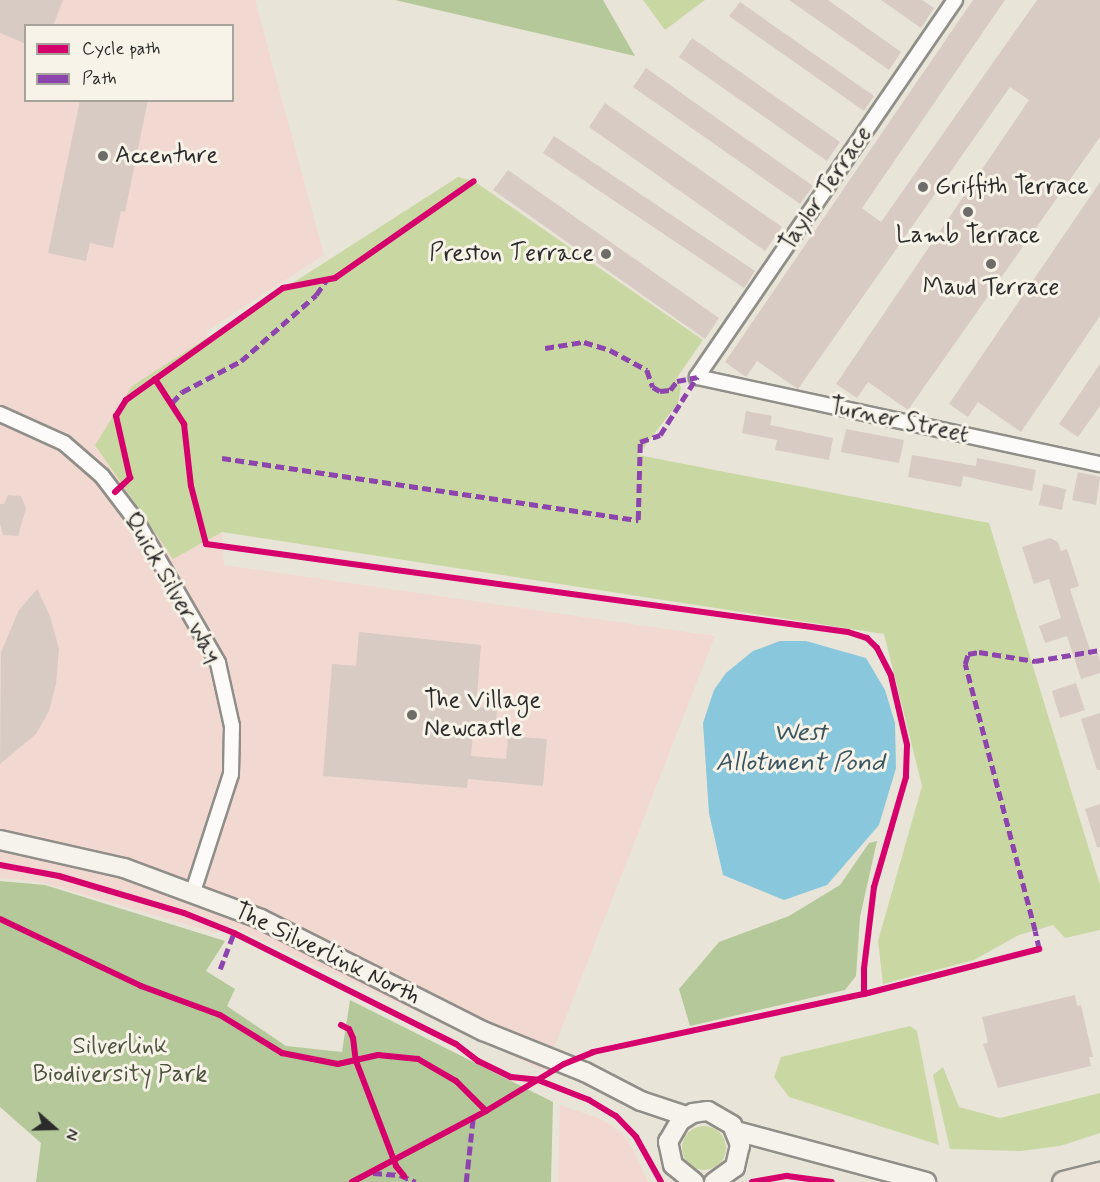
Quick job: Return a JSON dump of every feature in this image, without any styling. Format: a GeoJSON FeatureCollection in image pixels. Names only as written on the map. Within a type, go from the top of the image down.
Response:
{"type":"FeatureCollection","features":[{"type":"Feature","properties":{"kind":"main road"},"geometry":{"type":"LineString","coordinates":[[1063,1182],[1100,1173]]}},
{"type":"Feature","properties":{"kind":"street","name":"Taylor Terrace"},"geometry":{"type":"LineString","coordinates":[[697,377],[955,0]]}},
{"type":"Feature","properties":{"kind":"street","name":"Turner Street"},"geometry":{"type":"LineString","coordinates":[[697,377],[1100,464]]}},
{"type":"Feature","properties":{"kind":"street","name":"Quick Silver Way"},"geometry":{"type":"LineString","coordinates":[[0,414],[64,443],[102,476],[137,522],[218,663],[232,726],[231,774],[193,892]]}},
{"type":"Feature","properties":{"kind":"street","name":"The Silverlink North"},"geometry":{"type":"LineString","coordinates":[[0,840],[124,868],[193,892],[315,943],[466,1024],[585,1072],[641,1101],[686,1116]]}},
{"type":"Feature","properties":{"kind":"street","name":"The Silverlink North"},"geometry":{"type":"LineString","coordinates":[[641,1101],[668,1142],[673,1165],[694,1182]]}},
{"type":"Feature","properties":{"kind":"street"},"geometry":{"type":"LineString","coordinates":[[668,1142],[674,1127],[686,1116],[700,1111],[715,1113],[736,1131],[832,1155],[896,1179],[926,1182]]}},
{"type":"Feature","properties":{"kind":"street"},"geometry":{"type":"LineString","coordinates":[[714,1182],[730,1173],[738,1160],[740,1145],[736,1131]]}},
{"type":"Feature","properties":{"kind":"street"},"geometry":{"type":"LineString","coordinates":[[738,1160],[773,1142]]}},
{"type":"Feature","properties":{"kind":"shaded area"},"geometry":{"type":"Polygon","coordinates":[[[0,0],[255,0],[324,255],[207,331],[224,565],[715,636],[545,1071],[231,926],[216,933],[41,882],[0,878],[0,0]]]}},
{"type":"Feature","properties":{"kind":"shaded area"},"geometry":{"type":"Polygon","coordinates":[[[560,1105],[601,1119],[620,1131],[633,1149],[648,1182],[558,1182],[560,1105]]]}},
{"type":"Feature","properties":{"kind":"green space"},"geometry":{"type":"Polygon","coordinates":[[[395,0],[603,0],[635,56],[395,0]]]}},
{"type":"Feature","properties":{"kind":"green space"},"geometry":{"type":"Polygon","coordinates":[[[643,0],[705,0],[665,30],[643,0]]]}},
{"type":"Feature","properties":{"kind":"green space"},"geometry":{"type":"Polygon","coordinates":[[[458,177],[474,181],[703,340],[676,379],[681,387],[678,403],[638,455],[989,523],[1100,885],[1100,930],[1065,938],[1053,925],[1019,935],[974,960],[883,984],[878,941],[922,786],[884,634],[222,532],[173,559],[95,445],[132,386],[458,177]]]}},
{"type":"Feature","properties":{"kind":"green space"},"geometry":{"type":"Polygon","coordinates":[[[877,841],[860,917],[856,976],[845,990],[690,1026],[679,989],[719,942],[789,916],[840,885],[869,843],[877,841]]]}},
{"type":"Feature","properties":{"kind":"green space","name":"Silverlink Biodiversity Park"},"geometry":{"type":"Polygon","coordinates":[[[0,881],[45,885],[225,941],[206,971],[235,989],[227,1006],[286,1046],[342,1052],[350,1000],[553,1102],[551,1182],[36,1182],[41,1143],[0,1107],[0,881]]]}},
{"type":"Feature","properties":{"kind":"green space"},"geometry":{"type":"Polygon","coordinates":[[[910,1026],[917,1031],[939,1145],[789,1097],[774,1077],[781,1057],[910,1026]]]}},
{"type":"Feature","properties":{"kind":"green space"},"geometry":{"type":"Polygon","coordinates":[[[943,1067],[959,1107],[1000,1118],[1100,1093],[1100,1133],[1060,1146],[1020,1151],[950,1149],[933,1075],[943,1067]]]}},
{"type":"Feature","properties":{"kind":"green space"},"geometry":{"type":"Polygon","coordinates":[[[704,1126],[713,1127],[720,1132],[725,1139],[725,1157],[720,1164],[713,1169],[704,1170],[695,1169],[688,1164],[683,1157],[682,1148],[683,1139],[688,1132],[695,1127],[704,1126]]]}},
{"type":"Feature","properties":{"kind":"water","name":"West Allotment Pond"},"geometry":{"type":"Polygon","coordinates":[[[780,641],[806,641],[866,658],[885,690],[895,723],[896,768],[879,825],[827,885],[784,900],[723,875],[709,813],[703,723],[714,690],[726,673],[753,651],[780,641]]]}},
{"type":"Feature","properties":{"kind":"building"},"geometry":{"type":"Polygon","coordinates":[[[0,0],[63,0],[54,24],[24,24],[24,43],[0,33],[0,0]]]}},
{"type":"Feature","properties":{"kind":"building"},"geometry":{"type":"Polygon","coordinates":[[[789,0],[828,0],[901,52],[889,70],[789,0]]]}},
{"type":"Feature","properties":{"kind":"building"},"geometry":{"type":"Polygon","coordinates":[[[881,0],[922,0],[934,8],[921,28],[881,0]]]}},
{"type":"Feature","properties":{"kind":"building"},"geometry":{"type":"Polygon","coordinates":[[[973,0],[1005,0],[862,208],[881,222],[1037,0],[1100,0],[1100,137],[908,410],[868,382],[857,398],[836,384],[1029,100],[1010,87],[798,389],[757,361],[746,377],[725,362],[973,0]]]}},
{"type":"Feature","properties":{"kind":"building"},"geometry":{"type":"Polygon","coordinates":[[[740,2],[874,96],[864,111],[729,16],[740,2]]]}},
{"type":"Feature","properties":{"kind":"building"},"geometry":{"type":"Polygon","coordinates":[[[692,38],[840,142],[827,161],[679,57],[692,38]]]}},
{"type":"Feature","properties":{"kind":"building"},"geometry":{"type":"Polygon","coordinates":[[[646,68],[813,186],[800,204],[633,87],[646,68]]]}},
{"type":"Feature","properties":{"kind":"building","name":"Accenture"},"geometry":{"type":"Polygon","coordinates":[[[80,102],[148,102],[125,212],[121,211],[113,248],[90,243],[86,261],[48,253],[80,102]]]}},
{"type":"Feature","properties":{"kind":"building"},"geometry":{"type":"Polygon","coordinates":[[[605,103],[782,227],[765,251],[589,127],[605,103]]]}},
{"type":"Feature","properties":{"kind":"building"},"geometry":{"type":"Polygon","coordinates":[[[554,136],[755,271],[744,288],[543,153],[554,136]]]}},
{"type":"Feature","properties":{"kind":"building","name":"Preston Terrace"},"geometry":{"type":"Polygon","coordinates":[[[508,170],[719,318],[705,339],[493,190],[508,170]]]}},
{"type":"Feature","properties":{"kind":"building"},"geometry":{"type":"Polygon","coordinates":[[[1100,182],[1100,316],[1021,432],[978,402],[968,417],[949,404],[1100,182]]]}},
{"type":"Feature","properties":{"kind":"building"},"geometry":{"type":"Polygon","coordinates":[[[1100,364],[1100,406],[1078,437],[1059,424],[1100,364]]]}},
{"type":"Feature","properties":{"kind":"building"},"geometry":{"type":"Polygon","coordinates":[[[746,411],[772,416],[770,425],[833,438],[829,460],[775,450],[777,440],[742,433],[746,411]]]}},
{"type":"Feature","properties":{"kind":"building"},"geometry":{"type":"Polygon","coordinates":[[[846,429],[904,440],[899,463],[841,452],[846,429]]]}},
{"type":"Feature","properties":{"kind":"building"},"geometry":{"type":"Polygon","coordinates":[[[912,455],[976,466],[977,458],[1036,470],[1032,491],[963,476],[961,487],[908,477],[912,455]]]}},
{"type":"Feature","properties":{"kind":"building"},"geometry":{"type":"Polygon","coordinates":[[[1078,472],[1100,477],[1096,505],[1072,500],[1078,472]]]}},
{"type":"Feature","properties":{"kind":"building"},"geometry":{"type":"Polygon","coordinates":[[[1043,484],[1066,489],[1062,510],[1039,505],[1043,484]]]}},
{"type":"Feature","properties":{"kind":"building"},"geometry":{"type":"Polygon","coordinates":[[[8,495],[21,496],[26,508],[18,536],[3,535],[0,524],[0,504],[4,504],[8,495]]]}},
{"type":"Feature","properties":{"kind":"building"},"geometry":{"type":"Polygon","coordinates":[[[1050,538],[1058,542],[1061,551],[1067,549],[1079,586],[1070,589],[1092,656],[1098,654],[1100,662],[1100,673],[1081,679],[1067,636],[1045,643],[1039,626],[1061,618],[1049,579],[1034,584],[1022,547],[1050,538]]]}},
{"type":"Feature","properties":{"kind":"building"},"geometry":{"type":"Polygon","coordinates":[[[37,589],[50,616],[59,649],[56,684],[49,711],[36,734],[0,764],[1,652],[19,610],[37,589]]]}},
{"type":"Feature","properties":{"kind":"building","name":"The Village Newcastle"},"geometry":{"type":"Polygon","coordinates":[[[359,632],[481,645],[476,707],[497,708],[496,724],[474,722],[471,756],[506,759],[508,736],[547,739],[543,786],[468,779],[467,788],[323,776],[332,664],[356,666],[359,632]]]}},
{"type":"Feature","properties":{"kind":"building"},"geometry":{"type":"Polygon","coordinates":[[[1076,683],[1085,710],[1060,718],[1052,691],[1076,683]]]}},
{"type":"Feature","properties":{"kind":"building"},"geometry":{"type":"Polygon","coordinates":[[[1100,713],[1100,770],[1097,770],[1081,719],[1100,713]]]}},
{"type":"Feature","properties":{"kind":"building"},"geometry":{"type":"Polygon","coordinates":[[[1100,804],[1100,847],[1097,847],[1085,809],[1100,804]]]}},
{"type":"Feature","properties":{"kind":"building"},"geometry":{"type":"Polygon","coordinates":[[[1075,995],[1077,1006],[1081,1005],[1093,1057],[1089,1057],[1091,1066],[998,1088],[983,1044],[988,1043],[982,1017],[1075,995]]]}},
{"type":"Feature","properties":{"kind":"marked path"},"geometry":{"type":"LineString","coordinates":[[172,403],[182,392],[241,361],[316,295],[327,279]]}},
{"type":"Feature","properties":{"kind":"marked path"},"geometry":{"type":"LineString","coordinates":[[545,348],[584,342],[610,350],[647,370],[653,387],[660,391],[670,390],[677,381],[697,377]]}},
{"type":"Feature","properties":{"kind":"marked path"},"geometry":{"type":"LineString","coordinates":[[222,458],[638,520],[640,442],[660,435],[697,377]]}},
{"type":"Feature","properties":{"kind":"marked path"},"geometry":{"type":"LineString","coordinates":[[1036,950],[1039,949],[1035,931],[965,664],[968,654],[979,652],[1035,661],[1100,650]]}},
{"type":"Feature","properties":{"kind":"marked path"},"geometry":{"type":"LineString","coordinates":[[220,969],[234,933]]}},
{"type":"Feature","properties":{"kind":"marked path"},"geometry":{"type":"LineString","coordinates":[[466,1182],[473,1118]]}},
{"type":"Feature","properties":{"kind":"marked path"},"geometry":{"type":"LineString","coordinates":[[373,1173],[400,1175],[416,1182]]}},
{"type":"Feature","properties":{"kind":"cycle path"},"geometry":{"type":"LineString","coordinates":[[115,492],[130,478],[116,416],[126,400],[283,288],[335,278],[474,181]]}},
{"type":"Feature","properties":{"kind":"cycle path"},"geometry":{"type":"LineString","coordinates":[[155,379],[184,424],[191,486],[206,544],[848,632],[867,638],[877,648],[891,676],[907,745],[906,777],[874,887],[864,969],[864,994]]}},
{"type":"Feature","properties":{"kind":"cycle path"},"geometry":{"type":"LineString","coordinates":[[0,865],[59,876],[184,913],[234,933],[456,1044],[478,1061],[511,1077],[538,1080],[589,1100],[616,1116],[636,1137],[661,1182]]}},
{"type":"Feature","properties":{"kind":"cycle path"},"geometry":{"type":"LineString","coordinates":[[0,919],[141,986],[220,1015],[282,1053],[338,1064],[378,1055],[418,1059],[456,1081],[486,1111]]}},
{"type":"Feature","properties":{"kind":"cycle path"},"geometry":{"type":"LineString","coordinates":[[352,1182],[486,1111],[564,1064],[593,1052],[864,994],[1039,949]]}},
{"type":"Feature","properties":{"kind":"cycle path"},"geometry":{"type":"LineString","coordinates":[[341,1025],[349,1029],[353,1038],[356,1061],[396,1166],[404,1176]]}},
{"type":"Feature","properties":{"kind":"cycle path"},"geometry":{"type":"LineString","coordinates":[[752,1182],[787,1176],[832,1182]]}},
{"type":"Feature","properties":{"kind":"place","name":"Accenture"},"geometry":{"type":"Point","coordinates":[103,156]}},
{"type":"Feature","properties":{"kind":"place","name":"Griffith Terrace"},"geometry":{"type":"Point","coordinates":[923,187]}},
{"type":"Feature","properties":{"kind":"place","name":"Lamb Terrace"},"geometry":{"type":"Point","coordinates":[968,212]}},
{"type":"Feature","properties":{"kind":"place","name":"Preston Terrace"},"geometry":{"type":"Point","coordinates":[606,254]}},
{"type":"Feature","properties":{"kind":"place","name":"Maud Terrace"},"geometry":{"type":"Point","coordinates":[991,264]}},
{"type":"Feature","properties":{"kind":"place","name":"The Village Newcastle"},"geometry":{"type":"Point","coordinates":[412,715]}}]}
